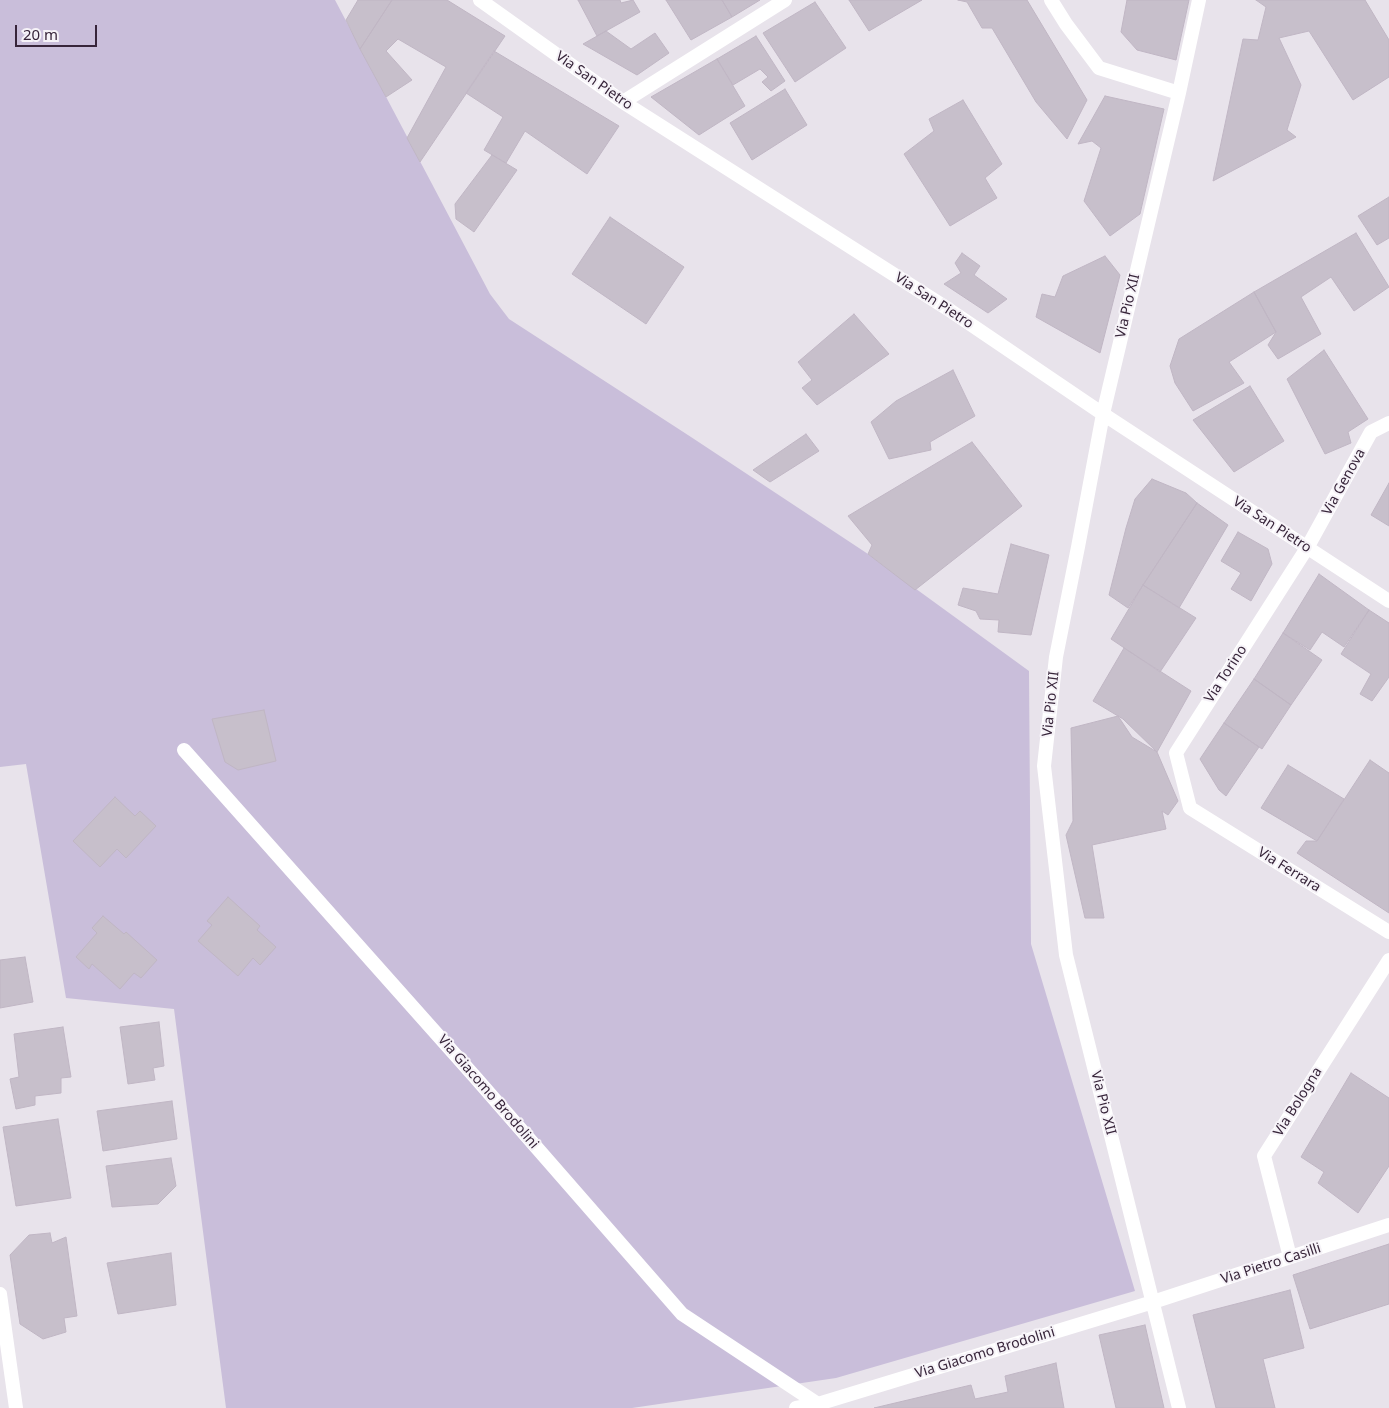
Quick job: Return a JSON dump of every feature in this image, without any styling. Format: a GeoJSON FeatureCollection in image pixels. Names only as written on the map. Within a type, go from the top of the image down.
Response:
{"type":"FeatureCollection","features":[{"type":"Feature","properties":{"kind":"street","name":"Via San Pietro"},"geometry":{"type":"LineString","coordinates":[[480,0],[623,102],[940,304],[1102,414],[1389,601]]}},
{"type":"Feature","properties":{"kind":"street"},"geometry":{"type":"LineString","coordinates":[[623,102],[786,0]]}},
{"type":"Feature","properties":{"kind":"street"},"geometry":{"type":"LineString","coordinates":[[1050,0],[1099,68],[1179,93]]}},
{"type":"Feature","properties":{"kind":"street","name":"Via Pio XII"},"geometry":{"type":"LineString","coordinates":[[1178,1408],[1066,955],[1044,766],[1056,657],[1102,414],[1200,0]]}},
{"type":"Feature","properties":{"kind":"street","name":"Via Genova"},"geometry":{"type":"LineString","coordinates":[[1307,548],[1372,432],[1389,422]]}},
{"type":"Feature","properties":{"kind":"street","name":"Via Torino"},"geometry":{"type":"LineString","coordinates":[[1190,808],[1176,753],[1307,548]]}},
{"type":"Feature","properties":{"kind":"street","name":"Via Giacomo Brodolini"},"geometry":{"type":"LineString","coordinates":[[184,750],[475,1077],[682,1314],[818,1404]]}},
{"type":"Feature","properties":{"kind":"street","name":"Via Ferrara"},"geometry":{"type":"LineString","coordinates":[[1190,808],[1389,932]]}},
{"type":"Feature","properties":{"kind":"street","name":"Via Bologna"},"geometry":{"type":"LineString","coordinates":[[1290,1257],[1264,1156],[1389,960]]}},
{"type":"Feature","properties":{"kind":"street","name":"Via Pietro Casilli"},"geometry":{"type":"LineString","coordinates":[[1153,1302],[1389,1225]]}},
{"type":"Feature","properties":{"kind":"street"},"geometry":{"type":"LineString","coordinates":[[0,1294],[16,1408]]}},
{"type":"Feature","properties":{"kind":"street","name":"Via Giacomo Brodolini"},"geometry":{"type":"LineString","coordinates":[[796,1408],[818,1404],[1153,1302]]}},
{"type":"Feature","properties":{"kind":"shaded area"},"geometry":{"type":"Polygon","coordinates":[[[0,0],[335,0],[490,294],[509,319],[868,554],[1029,671],[1031,944],[1135,1291],[836,1378],[632,1408],[226,1408],[174,1009],[66,998],[26,764],[0,767],[0,0]]]}},
{"type":"Feature","properties":{"kind":"building"},"geometry":{"type":"Polygon","coordinates":[[[358,0],[392,0],[360,49],[346,20],[358,0]]]}},
{"type":"Feature","properties":{"kind":"building"},"geometry":{"type":"Polygon","coordinates":[[[392,0],[447,0],[505,36],[420,162],[407,138],[446,67],[398,39],[386,51],[412,80],[386,97],[360,49],[392,0]]]}},
{"type":"Feature","properties":{"kind":"building"},"geometry":{"type":"Polygon","coordinates":[[[578,0],[620,0],[621,3],[633,0],[640,12],[597,36],[578,0]]]}},
{"type":"Feature","properties":{"kind":"building"},"geometry":{"type":"Polygon","coordinates":[[[666,0],[722,0],[732,17],[691,40],[666,0]]]}},
{"type":"Feature","properties":{"kind":"building"},"geometry":{"type":"Polygon","coordinates":[[[722,0],[760,0],[732,17],[722,0]]]}},
{"type":"Feature","properties":{"kind":"building"},"geometry":{"type":"Polygon","coordinates":[[[849,0],[922,0],[869,31],[849,0]]]}},
{"type":"Feature","properties":{"kind":"building"},"geometry":{"type":"Polygon","coordinates":[[[958,0],[1027,0],[1087,100],[1067,139],[1036,102],[992,28],[982,28],[967,2],[958,0]]]}},
{"type":"Feature","properties":{"kind":"building"},"geometry":{"type":"Polygon","coordinates":[[[1127,0],[1189,0],[1176,60],[1137,50],[1121,32],[1127,0]]]}},
{"type":"Feature","properties":{"kind":"building"},"geometry":{"type":"Polygon","coordinates":[[[1256,0],[1365,0],[1389,40],[1389,77],[1353,100],[1309,31],[1279,38],[1301,85],[1287,130],[1296,137],[1213,181],[1243,39],[1258,40],[1266,7],[1256,0]]]}},
{"type":"Feature","properties":{"kind":"building"},"geometry":{"type":"Polygon","coordinates":[[[815,2],[846,48],[795,82],[763,33],[815,2]]]}},
{"type":"Feature","properties":{"kind":"building"},"geometry":{"type":"Polygon","coordinates":[[[606,31],[631,49],[655,33],[669,53],[637,75],[583,44],[606,31]]]}},
{"type":"Feature","properties":{"kind":"building"},"geometry":{"type":"Polygon","coordinates":[[[756,36],[785,81],[771,91],[762,82],[768,77],[760,69],[733,85],[717,59],[756,36]]]}},
{"type":"Feature","properties":{"kind":"building"},"geometry":{"type":"Polygon","coordinates":[[[494,51],[619,126],[587,174],[525,131],[506,163],[484,150],[503,117],[466,93],[494,51]]]}},
{"type":"Feature","properties":{"kind":"building"},"geometry":{"type":"Polygon","coordinates":[[[717,59],[745,106],[699,135],[651,97],[717,59]]]}},
{"type":"Feature","properties":{"kind":"building"},"geometry":{"type":"Polygon","coordinates":[[[785,89],[807,125],[752,160],[730,123],[785,89]]]}},
{"type":"Feature","properties":{"kind":"building"},"geometry":{"type":"Polygon","coordinates":[[[1105,96],[1164,109],[1140,214],[1110,236],[1084,201],[1101,148],[1092,141],[1078,144],[1105,96]]]}},
{"type":"Feature","properties":{"kind":"building"},"geometry":{"type":"Polygon","coordinates":[[[963,100],[1002,164],[985,178],[997,198],[950,226],[904,154],[934,131],[929,119],[963,100]]]}},
{"type":"Feature","properties":{"kind":"building"},"geometry":{"type":"Polygon","coordinates":[[[492,155],[517,170],[474,232],[456,219],[455,204],[492,155]]]}},
{"type":"Feature","properties":{"kind":"building"},"geometry":{"type":"Polygon","coordinates":[[[1389,197],[1389,238],[1377,245],[1358,216],[1389,197]]]}},
{"type":"Feature","properties":{"kind":"building"},"geometry":{"type":"Polygon","coordinates":[[[610,217],[684,267],[646,324],[572,274],[610,217]]]}},
{"type":"Feature","properties":{"kind":"building"},"geometry":{"type":"Polygon","coordinates":[[[1356,233],[1389,287],[1354,311],[1331,277],[1301,297],[1321,334],[1278,359],[1268,345],[1276,332],[1254,292],[1356,233]]]}},
{"type":"Feature","properties":{"kind":"building"},"geometry":{"type":"Polygon","coordinates":[[[962,253],[980,266],[974,275],[1007,299],[988,313],[944,284],[961,273],[955,263],[962,253]]]}},
{"type":"Feature","properties":{"kind":"building"},"geometry":{"type":"Polygon","coordinates":[[[1105,256],[1120,275],[1100,353],[1036,317],[1042,294],[1055,297],[1063,276],[1105,256]]]}},
{"type":"Feature","properties":{"kind":"building"},"geometry":{"type":"Polygon","coordinates":[[[1254,292],[1276,332],[1229,362],[1244,383],[1193,411],[1175,383],[1170,366],[1179,339],[1254,292]]]}},
{"type":"Feature","properties":{"kind":"building"},"geometry":{"type":"Polygon","coordinates":[[[854,314],[889,354],[817,405],[802,388],[812,380],[798,362],[854,314]]]}},
{"type":"Feature","properties":{"kind":"building"},"geometry":{"type":"Polygon","coordinates":[[[1324,350],[1368,419],[1348,432],[1351,443],[1325,454],[1287,379],[1324,350]]]}},
{"type":"Feature","properties":{"kind":"building"},"geometry":{"type":"Polygon","coordinates":[[[953,370],[975,416],[930,442],[931,450],[889,459],[871,422],[896,401],[953,370]]]}},
{"type":"Feature","properties":{"kind":"building"},"geometry":{"type":"Polygon","coordinates":[[[1250,386],[1284,441],[1234,472],[1193,420],[1250,386]]]}},
{"type":"Feature","properties":{"kind":"building"},"geometry":{"type":"Polygon","coordinates":[[[806,434],[819,451],[770,482],[753,470],[806,434]]]}},
{"type":"Feature","properties":{"kind":"building"},"geometry":{"type":"Polygon","coordinates":[[[972,442],[1022,506],[915,590],[868,554],[872,545],[848,516],[972,442]]]}},
{"type":"Feature","properties":{"kind":"building"},"geometry":{"type":"Polygon","coordinates":[[[1152,479],[1186,493],[1197,503],[1128,608],[1109,595],[1135,499],[1152,479]]]}},
{"type":"Feature","properties":{"kind":"building"},"geometry":{"type":"Polygon","coordinates":[[[1389,483],[1389,526],[1371,515],[1389,483]]]}},
{"type":"Feature","properties":{"kind":"building"},"geometry":{"type":"Polygon","coordinates":[[[1197,503],[1228,525],[1179,608],[1143,585],[1197,503]]]}},
{"type":"Feature","properties":{"kind":"building"},"geometry":{"type":"Polygon","coordinates":[[[1238,532],[1268,549],[1272,564],[1251,601],[1231,589],[1241,573],[1221,561],[1238,532]]]}},
{"type":"Feature","properties":{"kind":"building"},"geometry":{"type":"Polygon","coordinates":[[[1011,544],[1049,555],[1031,635],[998,632],[999,620],[980,619],[976,611],[958,605],[963,588],[998,594],[1011,544]]]}},
{"type":"Feature","properties":{"kind":"building"},"geometry":{"type":"Polygon","coordinates":[[[1319,574],[1369,610],[1344,647],[1322,632],[1310,650],[1283,633],[1319,574]]]}},
{"type":"Feature","properties":{"kind":"building"},"geometry":{"type":"Polygon","coordinates":[[[1143,585],[1196,618],[1160,672],[1111,639],[1143,585]]]}},
{"type":"Feature","properties":{"kind":"building"},"geometry":{"type":"Polygon","coordinates":[[[1369,610],[1389,623],[1389,677],[1372,701],[1360,694],[1371,674],[1341,654],[1369,610]]]}},
{"type":"Feature","properties":{"kind":"building"},"geometry":{"type":"Polygon","coordinates":[[[1283,633],[1322,660],[1291,705],[1254,679],[1283,633]]]}},
{"type":"Feature","properties":{"kind":"building"},"geometry":{"type":"Polygon","coordinates":[[[1124,648],[1191,691],[1157,752],[1123,719],[1093,701],[1124,648]]]}},
{"type":"Feature","properties":{"kind":"building"},"geometry":{"type":"Polygon","coordinates":[[[1254,679],[1291,705],[1262,749],[1224,723],[1254,679]]]}},
{"type":"Feature","properties":{"kind":"building"},"geometry":{"type":"Polygon","coordinates":[[[264,710],[276,761],[238,770],[225,762],[212,719],[264,710]]]}},
{"type":"Feature","properties":{"kind":"building"},"geometry":{"type":"Polygon","coordinates":[[[1118,716],[1132,737],[1157,752],[1178,801],[1168,815],[1162,811],[1166,829],[1092,845],[1104,918],[1085,918],[1066,835],[1073,821],[1071,728],[1118,716]]]}},
{"type":"Feature","properties":{"kind":"building"},"geometry":{"type":"Polygon","coordinates":[[[1224,723],[1259,747],[1226,796],[1219,790],[1200,759],[1224,723]]]}},
{"type":"Feature","properties":{"kind":"building"},"geometry":{"type":"Polygon","coordinates":[[[1370,760],[1389,773],[1389,913],[1297,853],[1306,841],[1317,841],[1370,760]]]}},
{"type":"Feature","properties":{"kind":"building"},"geometry":{"type":"Polygon","coordinates":[[[1288,765],[1344,799],[1317,841],[1261,808],[1288,765]]]}},
{"type":"Feature","properties":{"kind":"building"},"geometry":{"type":"Polygon","coordinates":[[[115,797],[135,816],[140,811],[156,826],[126,858],[117,849],[100,867],[73,841],[115,797]]]}},
{"type":"Feature","properties":{"kind":"building"},"geometry":{"type":"Polygon","coordinates":[[[228,897],[260,926],[257,930],[276,947],[260,965],[253,958],[238,976],[198,941],[212,925],[207,921],[228,897]]]}},
{"type":"Feature","properties":{"kind":"building"},"geometry":{"type":"Polygon","coordinates":[[[103,916],[124,934],[126,932],[157,960],[141,978],[134,973],[120,989],[92,964],[89,969],[76,957],[97,933],[92,928],[103,916]]]}},
{"type":"Feature","properties":{"kind":"building"},"geometry":{"type":"Polygon","coordinates":[[[25,957],[33,1002],[0,1008],[0,960],[25,957]]]}},
{"type":"Feature","properties":{"kind":"building"},"geometry":{"type":"Polygon","coordinates":[[[159,1022],[164,1066],[153,1068],[155,1080],[128,1084],[120,1027],[159,1022]]]}},
{"type":"Feature","properties":{"kind":"building"},"geometry":{"type":"Polygon","coordinates":[[[63,1027],[71,1077],[61,1078],[61,1093],[35,1096],[35,1105],[16,1109],[10,1079],[19,1077],[14,1034],[63,1027]]]}},
{"type":"Feature","properties":{"kind":"building"},"geometry":{"type":"Polygon","coordinates":[[[1351,1073],[1389,1098],[1389,1166],[1358,1213],[1318,1183],[1324,1172],[1301,1157],[1351,1073]]]}},
{"type":"Feature","properties":{"kind":"building"},"geometry":{"type":"Polygon","coordinates":[[[172,1101],[177,1139],[103,1151],[97,1111],[172,1101]]]}},
{"type":"Feature","properties":{"kind":"building"},"geometry":{"type":"Polygon","coordinates":[[[58,1119],[71,1198],[16,1206],[3,1127],[58,1119]]]}},
{"type":"Feature","properties":{"kind":"building"},"geometry":{"type":"Polygon","coordinates":[[[171,1158],[176,1186],[158,1204],[112,1207],[106,1166],[171,1158]]]}},
{"type":"Feature","properties":{"kind":"building"},"geometry":{"type":"Polygon","coordinates":[[[50,1233],[52,1243],[66,1237],[77,1316],[64,1318],[66,1332],[43,1339],[20,1324],[10,1255],[29,1235],[50,1233]]]}},
{"type":"Feature","properties":{"kind":"building"},"geometry":{"type":"Polygon","coordinates":[[[1389,1244],[1389,1304],[1310,1329],[1293,1275],[1389,1244]]]}},
{"type":"Feature","properties":{"kind":"building"},"geometry":{"type":"Polygon","coordinates":[[[171,1253],[176,1305],[118,1314],[107,1263],[171,1253]]]}},
{"type":"Feature","properties":{"kind":"building"},"geometry":{"type":"Polygon","coordinates":[[[1290,1290],[1304,1348],[1263,1359],[1275,1408],[1216,1408],[1193,1315],[1290,1290]]]}},
{"type":"Feature","properties":{"kind":"building"},"geometry":{"type":"Polygon","coordinates":[[[1145,1325],[1164,1408],[1116,1408],[1099,1335],[1145,1325]]]}},
{"type":"Feature","properties":{"kind":"building"},"geometry":{"type":"Polygon","coordinates":[[[1056,1363],[1064,1408],[874,1408],[971,1385],[975,1399],[1008,1392],[1005,1376],[1056,1363]]]}}]}
